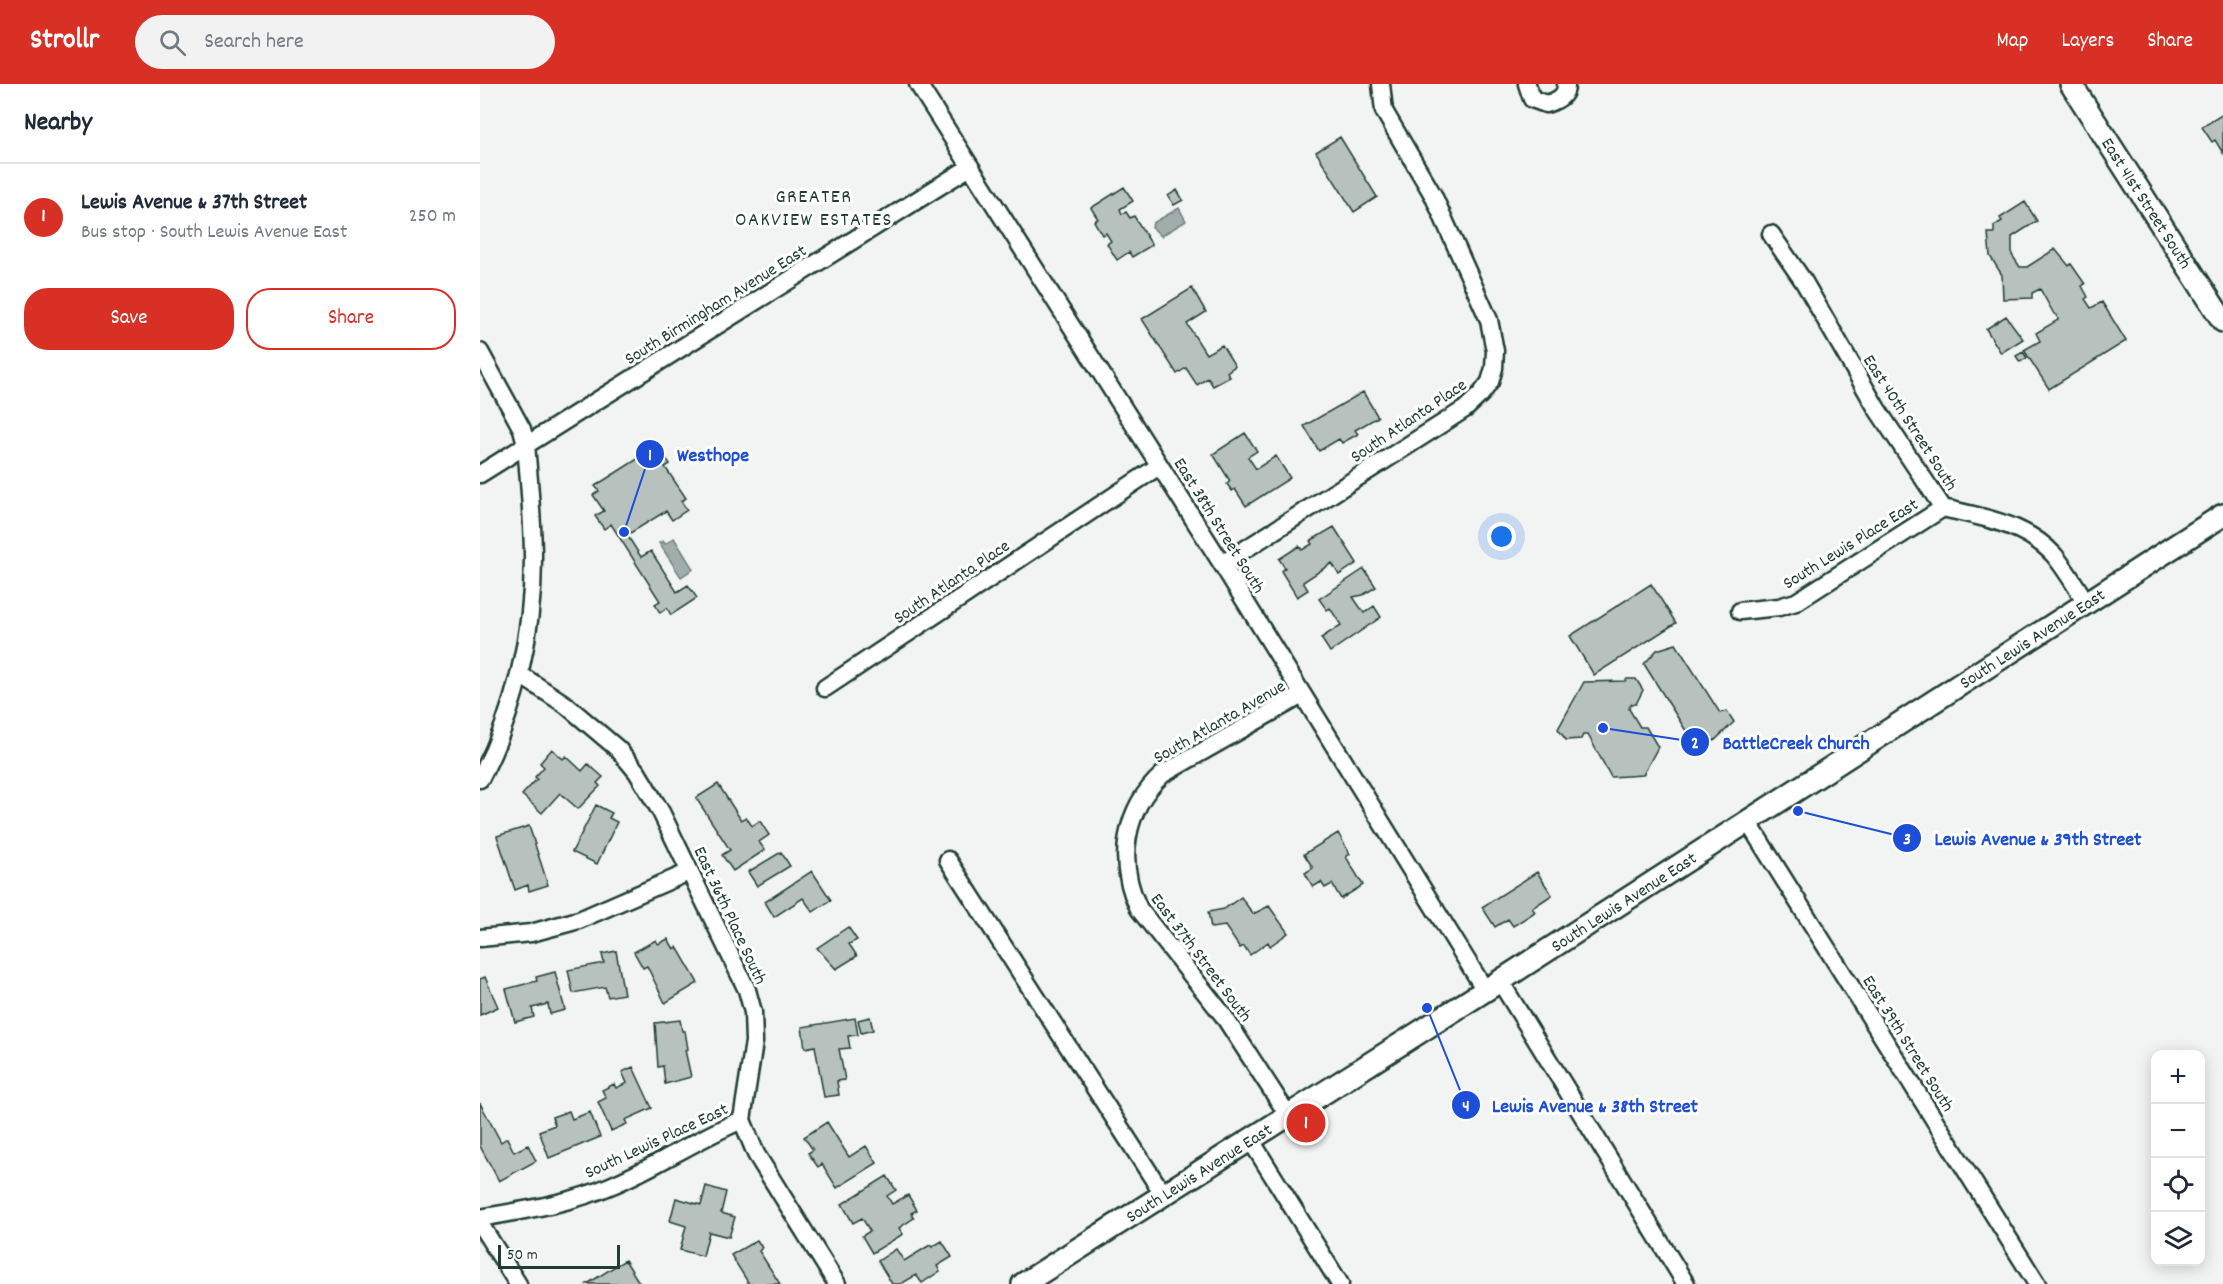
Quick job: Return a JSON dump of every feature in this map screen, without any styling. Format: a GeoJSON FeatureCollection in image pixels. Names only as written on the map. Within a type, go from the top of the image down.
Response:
{"type":"FeatureCollection","features":[{"type":"Feature","properties":{"kind":"main road","name":"East 41st Street South"},"geometry":{"type":"LineString","coordinates":[[2071,84],[2223,321]]}},
{"type":"Feature","properties":{"kind":"main road","name":"South Lewis Avenue East"},"geometry":{"type":"LineString","coordinates":[[1023,1284],[1748,822],[2223,515]]}},
{"type":"Feature","properties":{"kind":"street","name":"East 38th Street South"},"geometry":{"type":"LineString","coordinates":[[918,84],[1222,564],[1302,695],[1686,1284]]}},
{"type":"Feature","properties":{"kind":"street","name":"South Atlanta Place"},"geometry":{"type":"LineString","coordinates":[[1222,564],[1465,409],[1490,382],[1495,351],[1489,320],[1433,195],[1384,111],[1381,84]]}},
{"type":"Feature","properties":{"kind":"street"},"geometry":{"type":"LineString","coordinates":[[1527,84],[1532,99],[1546,104],[1562,97],[1566,84]]}},
{"type":"Feature","properties":{"kind":"street","name":"South Birmingham Avenue East"},"geometry":{"type":"LineString","coordinates":[[480,474],[970,167]]}},
{"type":"Feature","properties":{"kind":"street","name":"East 40th Street South"},"geometry":{"type":"LineString","coordinates":[[1772,234],[1804,282],[1877,409],[1943,508],[2008,525],[2040,542],[2055,556],[2086,602]]}},
{"type":"Feature","properties":{"kind":"street"},"geometry":{"type":"LineString","coordinates":[[480,352],[522,429],[526,444],[533,559],[530,612],[519,674],[495,748],[480,780]]}},
{"type":"Feature","properties":{"kind":"street","name":"South Atlanta Place"},"geometry":{"type":"LineString","coordinates":[[825,688],[1159,466]]}},
{"type":"Feature","properties":{"kind":"street","name":"South Lewis Place East"},"geometry":{"type":"LineString","coordinates":[[1740,611],[1779,607],[1796,602],[1943,508]]}},
{"type":"Feature","properties":{"kind":"street","name":"East 36th Place South"},"geometry":{"type":"LineString","coordinates":[[519,674],[566,705],[618,749],[637,772],[661,812],[732,956],[753,1012],[754,1042],[742,1120]]}},
{"type":"Feature","properties":{"kind":"street","name":"South Atlanta Avenue"},"geometry":{"type":"LineString","coordinates":[[1135,811],[1146,790],[1163,774],[1302,695]]}},
{"type":"Feature","properties":{"kind":"street","name":"East 37th Street South"},"geometry":{"type":"LineString","coordinates":[[1135,811],[1127,837],[1127,867],[1130,891],[1139,909],[1223,1016],[1288,1115]]}},
{"type":"Feature","properties":{"kind":"street","name":"East 39th Street South"},"geometry":{"type":"LineString","coordinates":[[1748,822],[2037,1284]]}},
{"type":"Feature","properties":{"kind":"street"},"geometry":{"type":"LineString","coordinates":[[948,860],[1163,1194]]}},
{"type":"Feature","properties":{"kind":"street"},"geometry":{"type":"LineString","coordinates":[[480,938],[531,933],[579,920],[689,872]]}},
{"type":"Feature","properties":{"kind":"street"},"geometry":{"type":"LineString","coordinates":[[742,1120],[756,1154],[837,1284]]}},
{"type":"Feature","properties":{"kind":"street","name":"South Lewis Place East"},"geometry":{"type":"LineString","coordinates":[[480,1218],[534,1209],[608,1187],[643,1171],[705,1136],[742,1120]]}},
{"type":"Feature","properties":{"kind":"street"},"geometry":{"type":"LineString","coordinates":[[1250,1139],[1340,1284]]}},
{"type":"Feature","properties":{"kind":"street"},"geometry":{"type":"LineString","coordinates":[[480,1224],[518,1284]]}},
{"type":"Feature","properties":{"kind":"shaded area"},"geometry":{"type":"Polygon","coordinates":[[[1179,208],[1186,221],[1161,236],[1152,227],[1153,223],[1179,208]]]}},
{"type":"Feature","properties":{"kind":"shaded area"},"geometry":{"type":"Polygon","coordinates":[[[674,538],[693,569],[681,577],[659,543],[663,541],[665,544],[674,538]]]}},
{"type":"Feature","properties":{"kind":"building"},"geometry":{"type":"Polygon","coordinates":[[[2223,114],[2223,153],[2215,140],[2212,142],[2202,127],[2223,114]]]}},
{"type":"Feature","properties":{"kind":"building"},"geometry":{"type":"Polygon","coordinates":[[[1340,137],[1377,197],[1354,212],[1316,152],[1340,137]]]}},
{"type":"Feature","properties":{"kind":"building"},"geometry":{"type":"Polygon","coordinates":[[[1124,187],[1133,201],[1120,209],[1122,214],[1126,212],[1130,218],[1134,216],[1152,245],[1132,257],[1129,252],[1117,260],[1107,244],[1111,241],[1106,233],[1102,235],[1094,221],[1098,219],[1091,208],[1124,187]]]}},
{"type":"Feature","properties":{"kind":"building"},"geometry":{"type":"Polygon","coordinates":[[[1177,190],[1183,200],[1174,205],[1168,196],[1177,190]]]}},
{"type":"Feature","properties":{"kind":"building"},"geometry":{"type":"Polygon","coordinates":[[[2025,202],[2037,221],[2012,237],[2012,255],[2020,267],[2027,267],[2055,249],[2069,266],[2071,264],[2085,284],[2082,286],[2088,297],[2085,299],[2091,308],[2102,302],[2126,341],[2049,389],[2024,350],[2040,341],[2036,333],[2058,320],[2057,315],[2054,314],[2040,289],[2032,293],[2032,298],[2003,299],[2002,275],[1990,256],[1988,233],[1994,233],[1994,226],[2002,221],[2000,218],[2025,202]]]}},
{"type":"Feature","properties":{"kind":"building"},"geometry":{"type":"Polygon","coordinates":[[[1192,288],[1206,312],[1187,324],[1206,354],[1222,345],[1235,366],[1227,372],[1230,377],[1213,386],[1208,378],[1197,385],[1186,368],[1177,374],[1142,319],[1192,288]]]}},
{"type":"Feature","properties":{"kind":"building"},"geometry":{"type":"Polygon","coordinates":[[[2006,316],[2023,339],[2001,353],[1986,329],[2006,316]]]}},
{"type":"Feature","properties":{"kind":"building"},"geometry":{"type":"Polygon","coordinates":[[[2023,352],[2027,358],[2020,362],[2016,356],[2023,352]]]}},
{"type":"Feature","properties":{"kind":"building"},"geometry":{"type":"Polygon","coordinates":[[[1363,392],[1378,417],[1355,430],[1358,434],[1342,443],[1339,439],[1319,451],[1304,426],[1363,392]]]}},
{"type":"Feature","properties":{"kind":"building"},"geometry":{"type":"Polygon","coordinates":[[[1245,433],[1257,451],[1248,457],[1256,469],[1276,456],[1290,478],[1246,506],[1235,489],[1232,491],[1227,484],[1230,481],[1213,454],[1245,433]]]}},
{"type":"Feature","properties":{"kind":"building"},"geometry":{"type":"Polygon","coordinates":[[[658,446],[670,464],[665,467],[686,498],[681,501],[687,510],[672,520],[666,511],[627,535],[641,557],[651,551],[677,592],[688,585],[697,598],[671,615],[667,608],[660,613],[655,604],[660,601],[611,524],[604,529],[595,516],[604,511],[593,495],[599,491],[595,486],[658,446]]]}},
{"type":"Feature","properties":{"kind":"building"},"geometry":{"type":"Polygon","coordinates":[[[1334,527],[1357,563],[1339,575],[1332,563],[1303,582],[1308,590],[1297,597],[1281,571],[1285,568],[1279,559],[1299,546],[1302,550],[1312,544],[1310,541],[1334,527]]]}},
{"type":"Feature","properties":{"kind":"building"},"geometry":{"type":"Polygon","coordinates":[[[1364,569],[1376,587],[1363,595],[1353,597],[1364,613],[1374,606],[1381,617],[1330,652],[1321,638],[1341,625],[1330,608],[1327,610],[1319,599],[1364,569]]]}},
{"type":"Feature","properties":{"kind":"building"},"geometry":{"type":"Polygon","coordinates":[[[1651,584],[1676,623],[1594,675],[1570,636],[1651,584]]]}},
{"type":"Feature","properties":{"kind":"building"},"geometry":{"type":"Polygon","coordinates":[[[1676,644],[1720,713],[1727,711],[1734,722],[1715,740],[1690,750],[1683,739],[1688,734],[1644,664],[1657,650],[1676,644]]]}},
{"type":"Feature","properties":{"kind":"building"},"geometry":{"type":"Polygon","coordinates":[[[1636,679],[1643,690],[1636,704],[1631,704],[1629,709],[1640,727],[1646,727],[1658,747],[1643,775],[1611,777],[1588,735],[1583,735],[1581,739],[1566,740],[1558,729],[1584,682],[1625,681],[1636,679]]]}},
{"type":"Feature","properties":{"kind":"building"},"geometry":{"type":"Polygon","coordinates":[[[552,749],[563,759],[566,756],[582,771],[588,764],[603,777],[597,783],[600,786],[578,809],[560,793],[542,813],[522,795],[537,779],[535,777],[544,767],[540,763],[552,749]]]}},
{"type":"Feature","properties":{"kind":"building"},"geometry":{"type":"Polygon","coordinates":[[[718,784],[741,820],[746,817],[752,826],[760,821],[769,835],[759,842],[765,850],[733,871],[722,855],[730,850],[696,798],[718,784]]]}},
{"type":"Feature","properties":{"kind":"building"},"geometry":{"type":"Polygon","coordinates":[[[596,805],[612,813],[609,818],[617,822],[597,864],[572,852],[596,805]]]}},
{"type":"Feature","properties":{"kind":"building"},"geometry":{"type":"Polygon","coordinates":[[[529,826],[548,885],[529,891],[528,885],[515,890],[497,836],[529,826]]]}},
{"type":"Feature","properties":{"kind":"building"},"geometry":{"type":"Polygon","coordinates":[[[1338,833],[1350,854],[1346,857],[1363,885],[1341,899],[1332,884],[1325,888],[1321,882],[1313,887],[1305,873],[1313,868],[1304,854],[1338,833]]]}},
{"type":"Feature","properties":{"kind":"building"},"geometry":{"type":"Polygon","coordinates":[[[781,852],[790,866],[757,886],[748,872],[781,852]]]}},
{"type":"Feature","properties":{"kind":"building"},"geometry":{"type":"Polygon","coordinates":[[[812,871],[831,900],[813,912],[803,898],[774,917],[765,902],[812,871]]]}},
{"type":"Feature","properties":{"kind":"building"},"geometry":{"type":"Polygon","coordinates":[[[1537,872],[1552,895],[1532,908],[1535,912],[1513,926],[1508,919],[1495,927],[1482,907],[1537,872]]]}},
{"type":"Feature","properties":{"kind":"building"},"geometry":{"type":"Polygon","coordinates":[[[1241,897],[1253,914],[1269,906],[1288,933],[1270,946],[1268,942],[1250,955],[1244,946],[1240,948],[1225,926],[1211,928],[1208,912],[1224,909],[1241,897]]]}},
{"type":"Feature","properties":{"kind":"building"},"geometry":{"type":"Polygon","coordinates":[[[848,927],[857,940],[849,944],[857,956],[836,969],[817,948],[848,927]]]}},
{"type":"Feature","properties":{"kind":"building"},"geometry":{"type":"Polygon","coordinates":[[[668,939],[674,949],[677,947],[698,983],[665,1003],[647,966],[643,968],[634,952],[656,940],[658,944],[668,939]]]}},
{"type":"Feature","properties":{"kind":"building"},"geometry":{"type":"Polygon","coordinates":[[[616,951],[624,994],[608,997],[605,987],[573,993],[568,970],[604,963],[602,954],[616,951]]]}},
{"type":"Feature","properties":{"kind":"building"},"geometry":{"type":"Polygon","coordinates":[[[555,972],[565,1010],[550,1014],[548,1004],[532,1008],[534,1017],[515,1022],[506,989],[537,981],[536,977],[555,972]]]}},
{"type":"Feature","properties":{"kind":"building"},"geometry":{"type":"Polygon","coordinates":[[[485,977],[498,1007],[480,1015],[480,979],[485,977]]]}},
{"type":"Feature","properties":{"kind":"building"},"geometry":{"type":"Polygon","coordinates":[[[870,1017],[873,1030],[861,1033],[858,1020],[870,1017]]]}},
{"type":"Feature","properties":{"kind":"building"},"geometry":{"type":"Polygon","coordinates":[[[855,1018],[858,1035],[848,1036],[850,1048],[839,1049],[845,1080],[837,1081],[839,1095],[824,1097],[815,1046],[805,1048],[802,1027],[855,1018]]]}},
{"type":"Feature","properties":{"kind":"building"},"geometry":{"type":"Polygon","coordinates":[[[680,1020],[682,1031],[685,1031],[688,1049],[685,1050],[691,1077],[665,1084],[663,1066],[658,1067],[655,1023],[680,1020]]]}},
{"type":"Feature","properties":{"kind":"building"},"geometry":{"type":"Polygon","coordinates":[[[633,1067],[652,1108],[625,1120],[627,1124],[611,1131],[598,1102],[606,1098],[602,1090],[614,1084],[616,1088],[627,1083],[622,1072],[633,1067]]]}},
{"type":"Feature","properties":{"kind":"building"},"geometry":{"type":"Polygon","coordinates":[[[480,1103],[501,1142],[507,1138],[514,1152],[528,1145],[536,1161],[499,1181],[480,1146],[480,1103]]]}},
{"type":"Feature","properties":{"kind":"building"},"geometry":{"type":"Polygon","coordinates":[[[569,1111],[572,1119],[590,1112],[600,1137],[549,1158],[539,1131],[555,1125],[552,1117],[569,1111]]]}},
{"type":"Feature","properties":{"kind":"building"},"geometry":{"type":"Polygon","coordinates":[[[827,1122],[849,1157],[866,1146],[877,1163],[837,1188],[822,1164],[818,1167],[808,1153],[813,1150],[804,1137],[827,1122]]]}},
{"type":"Feature","properties":{"kind":"building"},"geometry":{"type":"Polygon","coordinates":[[[887,1176],[896,1190],[887,1196],[892,1204],[908,1195],[917,1210],[911,1213],[914,1218],[899,1228],[903,1234],[872,1253],[862,1236],[870,1231],[862,1218],[853,1223],[842,1204],[887,1176]]]}},
{"type":"Feature","properties":{"kind":"building"},"geometry":{"type":"Polygon","coordinates":[[[706,1186],[726,1192],[721,1213],[735,1217],[729,1237],[709,1232],[703,1256],[680,1250],[686,1226],[670,1221],[676,1198],[701,1205],[706,1186]]]}},
{"type":"Feature","properties":{"kind":"building"},"geometry":{"type":"Polygon","coordinates":[[[757,1240],[762,1248],[759,1251],[780,1284],[749,1284],[731,1255],[757,1240]]]}},
{"type":"Feature","properties":{"kind":"building"},"geometry":{"type":"Polygon","coordinates":[[[942,1241],[952,1257],[937,1266],[940,1271],[922,1283],[916,1275],[901,1284],[892,1284],[878,1261],[896,1249],[904,1261],[930,1245],[932,1247],[942,1241]]]}},
{"type":"Feature","properties":{"kind":"building"},"geometry":{"type":"Polygon","coordinates":[[[625,1260],[640,1284],[587,1284],[625,1260]]]}},
{"type":"Feature","properties":{"kind":"place","name":"Westhope"},"geometry":{"type":"Point","coordinates":[624,532]}},
{"type":"Feature","properties":{"kind":"place","name":"BattleCreek Church"},"geometry":{"type":"Point","coordinates":[1603,728]}},
{"type":"Feature","properties":{"kind":"place","name":"Lewis Avenue & 39th Street"},"geometry":{"type":"Point","coordinates":[1798,811]}},
{"type":"Feature","properties":{"kind":"place","name":"Lewis Avenue & 38th Street"},"geometry":{"type":"Point","coordinates":[1427,1008]}},
{"type":"Feature","properties":{"kind":"place","name":"Lewis Avenue & 37th Street"},"geometry":{"type":"Point","coordinates":[1306,1123]}},
{"type":"Feature","properties":{"kind":"district","name":"GREATER OAKVIEW ESTATES"},"geometry":{"type":"Point","coordinates":[814,206]}}]}
